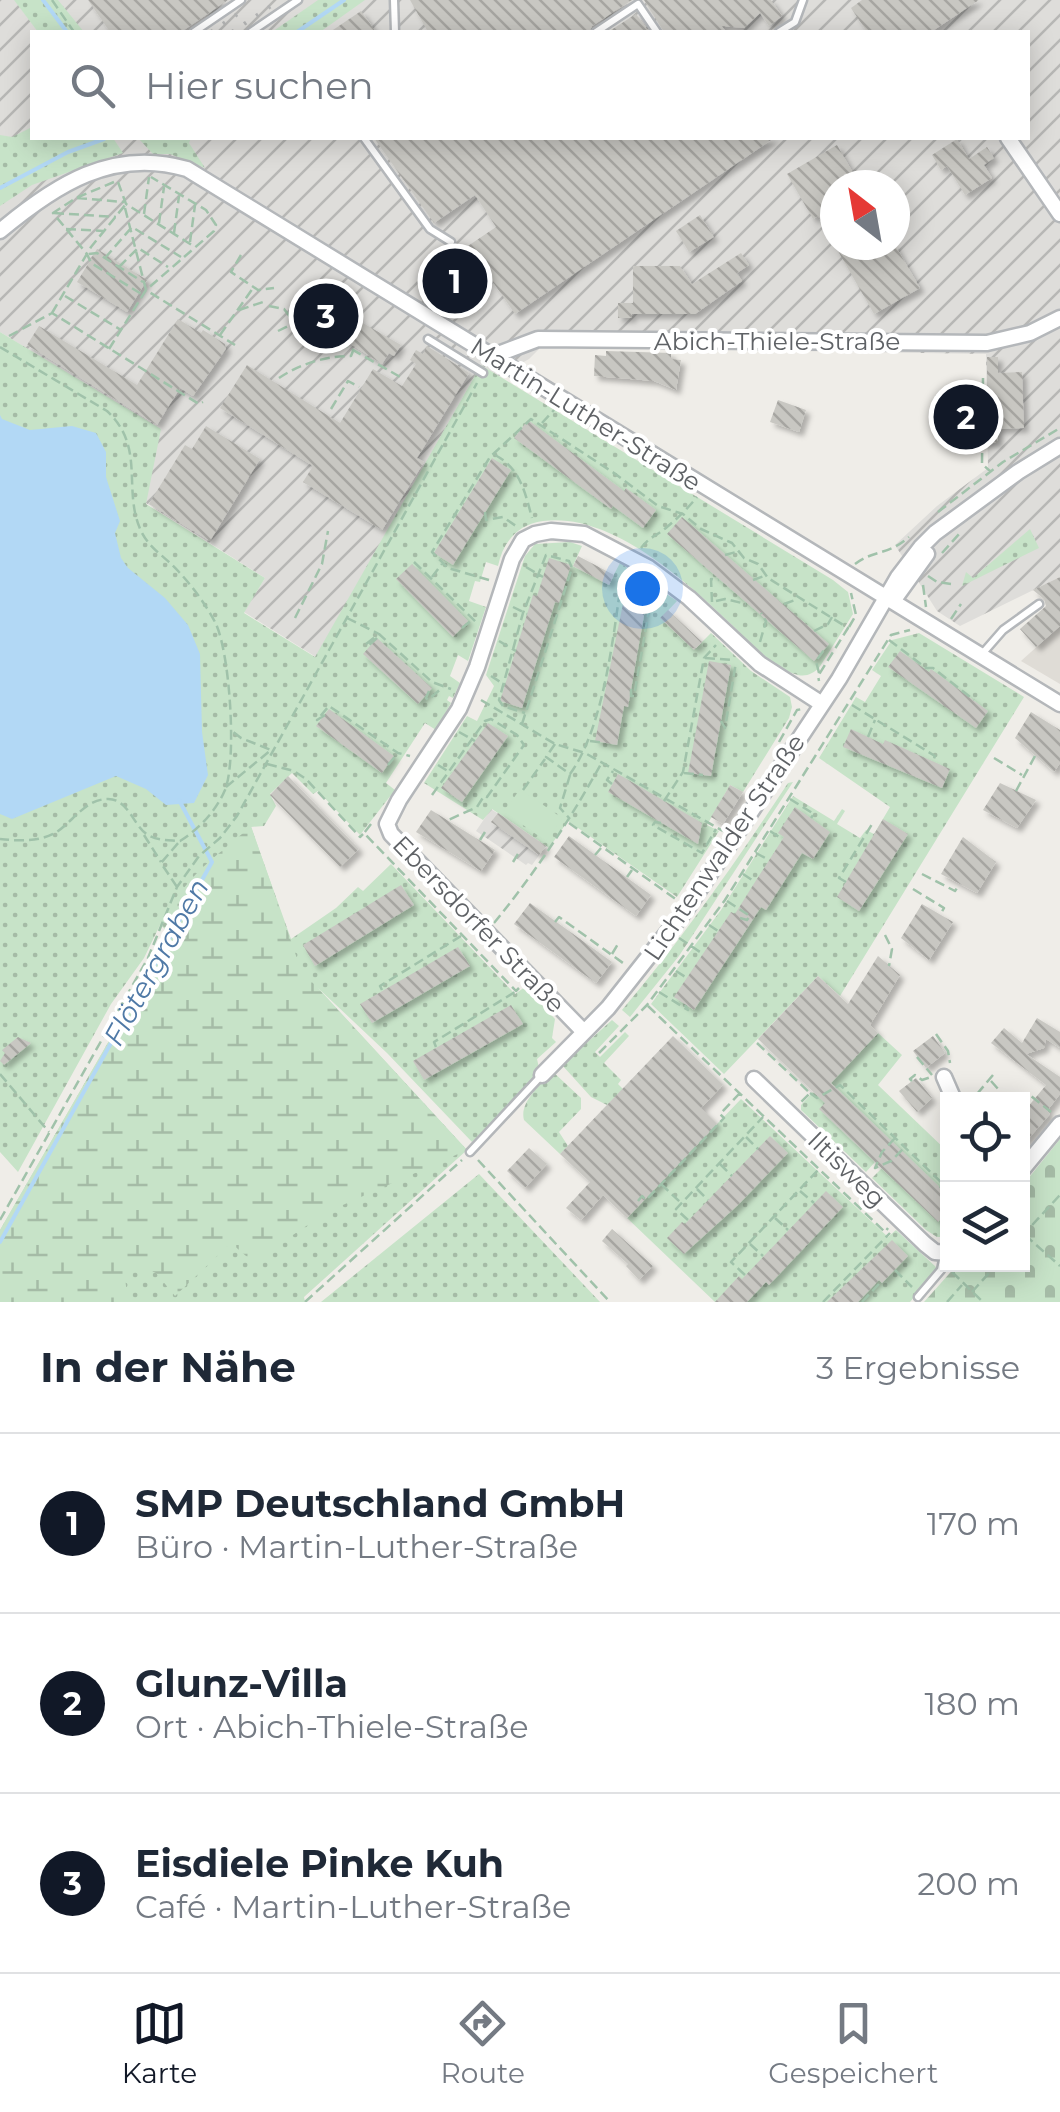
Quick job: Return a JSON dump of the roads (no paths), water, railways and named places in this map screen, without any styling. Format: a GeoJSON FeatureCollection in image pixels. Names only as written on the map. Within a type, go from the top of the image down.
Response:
{"type":"FeatureCollection","features":[{"type":"Feature","properties":{"kind":"street"},"geometry":{"type":"LineString","coordinates":[[1009,140],[1060,214]]}},
{"type":"Feature","properties":{"kind":"street","name":"Martin-Luther-Straße"},"geometry":{"type":"LineString","coordinates":[[0,231],[42,198],[98,169],[133,161],[172,165],[220,187],[1060,704]]}},
{"type":"Feature","properties":{"kind":"street","name":"Abich-Thiele-Straße"},"geometry":{"type":"LineString","coordinates":[[493,356],[538,339],[987,342],[1030,333],[1060,318]]}},
{"type":"Feature","properties":{"kind":"street","name":"Lichtenwalder Straße"},"geometry":{"type":"LineString","coordinates":[[542,1076],[670,932],[889,600],[964,513],[1060,446]]}},
{"type":"Feature","properties":{"kind":"street","name":"Ebersdorfer Straße"},"geometry":{"type":"LineString","coordinates":[[584,1032],[391,834],[387,824],[465,696],[512,559],[531,536],[551,531],[584,534],[707,607],[726,634],[750,655],[822,704]]}},
{"type":"Feature","properties":{"kind":"street"},"geometry":{"type":"LineString","coordinates":[[938,1076],[949,1092]]}},
{"type":"Feature","properties":{"kind":"street","name":"Iltisweg"},"geometry":{"type":"LineString","coordinates":[[754,1079],[940,1254]]}},
{"type":"Feature","properties":{"kind":"street"},"geometry":{"type":"LineString","coordinates":[[1030,1160],[1060,1122]]}},
{"type":"Feature","properties":{"kind":"lane"},"geometry":{"type":"LineString","coordinates":[[197,30],[241,0]]}},
{"type":"Feature","properties":{"kind":"lane"},"geometry":{"type":"LineString","coordinates":[[254,30],[298,0]]}},
{"type":"Feature","properties":{"kind":"lane"},"geometry":{"type":"LineString","coordinates":[[394,0],[396,30]]}},
{"type":"Feature","properties":{"kind":"lane"},"geometry":{"type":"LineString","coordinates":[[782,30],[795,22],[803,0]]}},
{"type":"Feature","properties":{"kind":"lane"},"geometry":{"type":"LineString","coordinates":[[599,30],[638,4],[656,30]]}},
{"type":"Feature","properties":{"kind":"lane"},"geometry":{"type":"LineString","coordinates":[[365,140],[430,229],[451,242]]}},
{"type":"Feature","properties":{"kind":"lane"},"geometry":{"type":"LineString","coordinates":[[428,340],[483,373]]}},
{"type":"Feature","properties":{"kind":"lane"},"geometry":{"type":"LineString","coordinates":[[981,655],[1003,630],[1039,604]]}},
{"type":"Feature","properties":{"kind":"lane"},"geometry":{"type":"LineString","coordinates":[[470,1152],[542,1076]]}},
{"type":"Feature","properties":{"kind":"lane"},"geometry":{"type":"LineString","coordinates":[[919,1296],[940,1271]]}},
{"type":"Feature","properties":{"kind":"water"},"geometry":{"type":"Polygon","coordinates":[[[0,415],[30,430],[72,426],[96,433],[106,452],[106,477],[120,521],[115,533],[121,558],[188,625],[200,654],[202,732],[208,775],[194,803],[166,805],[146,789],[116,776],[12,819],[0,814],[0,415]]]}},
{"type":"Feature","properties":{"kind":"waterway"},"geometry":{"type":"LineString","coordinates":[[43,0],[66,30]]}},
{"type":"Feature","properties":{"kind":"waterway","name":"Flötergraben"},"geometry":{"type":"LineString","coordinates":[[300,30],[344,0]]}},
{"type":"Feature","properties":{"kind":"waterway","name":"Flötergraben"},"geometry":{"type":"LineString","coordinates":[[0,188],[68,152],[101,140]]}},
{"type":"Feature","properties":{"kind":"waterway","name":"Flötergraben"},"geometry":{"type":"LineString","coordinates":[[0,1242],[212,862],[179,800]]}},
{"type":"Feature","properties":{"kind":"railway"},"geometry":{"type":"LineString","coordinates":[[235,30],[280,0]]}},
{"type":"Feature","properties":{"kind":"railway"},"geometry":{"type":"LineString","coordinates":[[214,30],[242,11]]}},
{"type":"Feature","properties":{"kind":"place","name":"SMP Deutschland GmbH"},"geometry":{"type":"Point","coordinates":[455,281]}},
{"type":"Feature","properties":{"kind":"place","name":"Eisdiele Pinke Kuh"},"geometry":{"type":"Point","coordinates":[326,316]}},
{"type":"Feature","properties":{"kind":"place","name":"Glunz-Villa"},"geometry":{"type":"Point","coordinates":[966,417]}}]}
